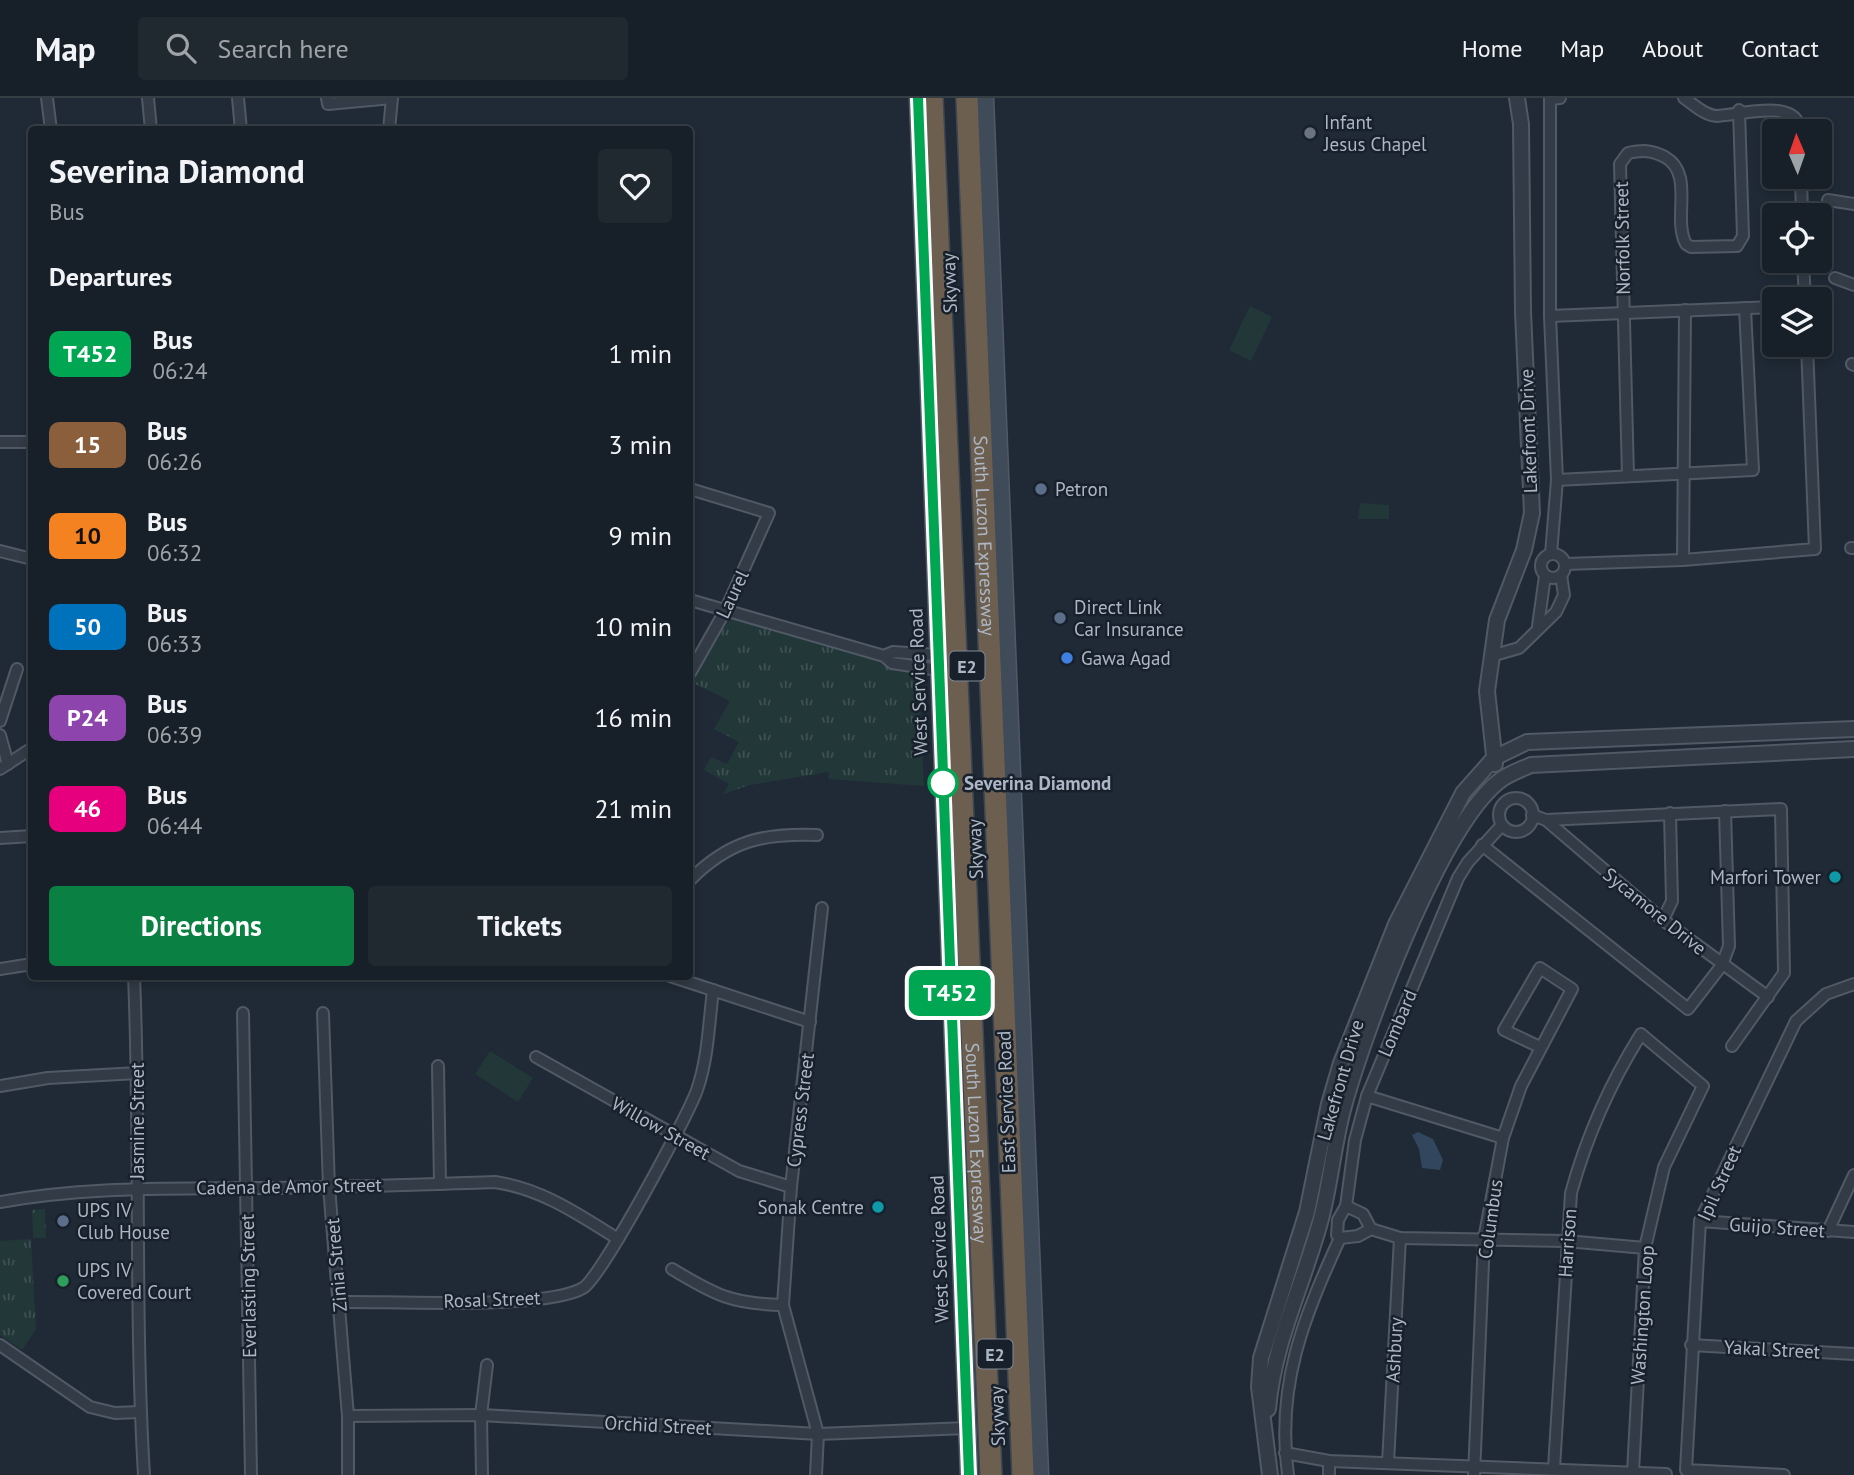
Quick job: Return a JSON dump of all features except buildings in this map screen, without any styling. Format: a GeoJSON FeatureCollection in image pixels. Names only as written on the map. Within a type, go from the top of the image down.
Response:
{"type":"FeatureCollection","features":[{"type":"Feature","properties":{"kind":"highway","name":"South Luzon Expressway"},"geometry":{"type":"LineString","coordinates":[[932,98],[991,1475]]}},
{"type":"Feature","properties":{"kind":"highway","name":"Skyway"},"geometry":{"type":"LineString","coordinates":[[943,98],[999,1475]]}},
{"type":"Feature","properties":{"kind":"highway","name":"Skyway"},"geometry":{"type":"LineString","coordinates":[[959,98],[1014,1475]]}},
{"type":"Feature","properties":{"kind":"highway","name":"South Luzon Expressway"},"geometry":{"type":"LineString","coordinates":[[967,98],[1023,1475]]}},
{"type":"Feature","properties":{"kind":"main road","name":"West Service Road"},"geometry":{"type":"LineString","coordinates":[[918,98],[969,1475]]}},
{"type":"Feature","properties":{"kind":"main road","name":"East Service Road"},"geometry":{"type":"LineString","coordinates":[[985,98],[1040,1475]]}},
{"type":"Feature","properties":{"kind":"street"},"geometry":{"type":"LineString","coordinates":[[47,98],[50,126]]}},
{"type":"Feature","properties":{"kind":"street"},"geometry":{"type":"LineString","coordinates":[[148,98],[151,126]]}},
{"type":"Feature","properties":{"kind":"street"},"geometry":{"type":"LineString","coordinates":[[238,98],[241,126]]}},
{"type":"Feature","properties":{"kind":"street"},"geometry":{"type":"LineString","coordinates":[[327,98],[328,104],[392,98],[389,126]]}},
{"type":"Feature","properties":{"kind":"street","name":"Lakefront Drive"},"geometry":{"type":"LineString","coordinates":[[1498,781],[1487,691],[1491,656],[1497,620],[1524,550],[1532,513],[1523,312],[1521,124],[1517,98]]}},
{"type":"Feature","properties":{"kind":"street"},"geometry":{"type":"LineString","coordinates":[[1538,626],[1545,576],[1542,561],[1551,554],[1557,480],[1550,316],[1550,99],[1560,98]]}},
{"type":"Feature","properties":{"kind":"street"},"geometry":{"type":"LineString","coordinates":[[1684,98],[1708,114],[1717,116],[1753,105],[1784,104],[1794,109],[1799,119]]}},
{"type":"Feature","properties":{"kind":"street","name":"Norfolk Street"},"geometry":{"type":"LineString","coordinates":[[1624,313],[1620,164],[1628,153],[1643,150],[1670,161],[1679,170],[1686,244],[1691,247],[1737,246],[1743,236],[1739,110]]}},
{"type":"Feature","properties":{"kind":"street"},"geometry":{"type":"LineString","coordinates":[[1828,200],[1854,204]]}},
{"type":"Feature","properties":{"kind":"street"},"geometry":{"type":"LineString","coordinates":[[1835,278],[1854,285]]}},
{"type":"Feature","properties":{"kind":"street"},"geometry":{"type":"LineString","coordinates":[[1550,316],[1762,307]]}},
{"type":"Feature","properties":{"kind":"street"},"geometry":{"type":"LineString","coordinates":[[1557,480],[1753,470],[1745,308]]}},
{"type":"Feature","properties":{"kind":"street"},"geometry":{"type":"LineString","coordinates":[[1683,560],[1685,310]]}},
{"type":"Feature","properties":{"kind":"street"},"geometry":{"type":"LineString","coordinates":[[1624,313],[1628,476]]}},
{"type":"Feature","properties":{"kind":"street"},"geometry":{"type":"LineString","coordinates":[[1545,576],[1554,578],[1563,569],[1815,549],[1807,357]]}},
{"type":"Feature","properties":{"kind":"street"},"geometry":{"type":"LineString","coordinates":[[0,442],[28,442]]}},
{"type":"Feature","properties":{"kind":"street","name":"Laurel"},"geometry":{"type":"LineString","coordinates":[[693,490],[769,513],[725,611],[693,668]]}},
{"type":"Feature","properties":{"kind":"street"},"geometry":{"type":"LineString","coordinates":[[0,551],[28,558]]}},
{"type":"Feature","properties":{"kind":"street"},"geometry":{"type":"LineString","coordinates":[[1491,656],[1519,648],[1538,626],[1556,612],[1564,595],[1563,569],[1560,556],[1551,554]]}},
{"type":"Feature","properties":{"kind":"street"},"geometry":{"type":"LineString","coordinates":[[693,601],[884,656],[893,652],[938,663]]}},
{"type":"Feature","properties":{"kind":"street"},"geometry":{"type":"LineString","coordinates":[[0,721],[17,669]]}},
{"type":"Feature","properties":{"kind":"street","name":"Lakefront Drive"},"geometry":{"type":"LineString","coordinates":[[1270,1475],[1259,1387],[1261,1358],[1307,1212],[1329,1104],[1341,1063],[1371,983],[1411,892],[1463,793],[1494,758],[1527,742],[1854,729]]}},
{"type":"Feature","properties":{"kind":"street"},"geometry":{"type":"LineString","coordinates":[[0,735],[4,766],[28,751]]}},
{"type":"Feature","properties":{"kind":"street","name":"Lakefront Drive"},"geometry":{"type":"LineString","coordinates":[[1266,1428],[1274,1359],[1321,1216],[1343,1108],[1360,1056],[1430,888],[1472,810],[1498,781],[1531,765],[1854,749]]}},
{"type":"Feature","properties":{"kind":"street"},"geometry":{"type":"LineString","coordinates":[[1532,815],[1529,825],[1521,831],[1510,831],[1502,825],[1500,809],[1513,799],[1524,801],[1532,815],[1546,820],[1781,808],[1786,960],[1784,973],[1732,1046]]}},
{"type":"Feature","properties":{"kind":"street"},"geometry":{"type":"LineString","coordinates":[[1482,845],[1688,1009],[1722,965],[1729,946],[1725,811]]}},
{"type":"Feature","properties":{"kind":"street"},"geometry":{"type":"LineString","coordinates":[[1663,920],[1672,901],[1670,813]]}},
{"type":"Feature","properties":{"kind":"street","name":"Sycamore Drive"},"geometry":{"type":"LineString","coordinates":[[1546,820],[1663,920],[1768,997]]}},
{"type":"Feature","properties":{"kind":"street","name":"Lombard"},"geometry":{"type":"LineString","coordinates":[[1288,1475],[1284,1409],[1299,1338],[1315,1292],[1340,1238],[1336,1229],[1346,1206],[1355,1140],[1367,1096],[1458,878],[1482,845],[1502,825]]}},
{"type":"Feature","properties":{"kind":"street"},"geometry":{"type":"LineString","coordinates":[[693,877],[719,853],[740,843],[779,835],[817,835]]}},
{"type":"Feature","properties":{"kind":"street"},"geometry":{"type":"LineString","coordinates":[[0,838],[28,836]]}},
{"type":"Feature","properties":{"kind":"street","name":"Cypress Street"},"geometry":{"type":"LineString","coordinates":[[816,1475],[818,1434],[783,1305],[791,1186],[822,908]]}},
{"type":"Feature","properties":{"kind":"street"},"geometry":{"type":"LineString","coordinates":[[0,969],[28,965]]}},
{"type":"Feature","properties":{"kind":"street","name":"Columbus"},"geometry":{"type":"LineString","coordinates":[[1474,1470],[1484,1239],[1503,1138],[1521,1086],[1572,989],[1540,968],[1504,1030],[1540,1047]]}},
{"type":"Feature","properties":{"kind":"street","name":"Jasmine Street"},"geometry":{"type":"LineString","coordinates":[[134,980],[138,1073],[140,1412],[144,1475]]}},
{"type":"Feature","properties":{"kind":"street"},"geometry":{"type":"LineString","coordinates":[[682,980],[810,1022]]}},
{"type":"Feature","properties":{"kind":"street","name":"Ipil Street"},"geometry":{"type":"LineString","coordinates":[[1784,1475],[1686,1470],[1700,1221],[1796,1021],[1826,994],[1854,984]]}},
{"type":"Feature","properties":{"kind":"street","name":"Rosal Street"},"geometry":{"type":"LineString","coordinates":[[339,1302],[502,1301],[558,1297],[585,1288],[618,1239],[697,1090],[713,990]]}},
{"type":"Feature","properties":{"kind":"street","name":"Everlasting Street"},"geometry":{"type":"LineString","coordinates":[[243,1013],[251,1475]]}},
{"type":"Feature","properties":{"kind":"street","name":"Zinia Street"},"geometry":{"type":"LineString","coordinates":[[323,1013],[329,1187],[348,1416],[348,1475]]}},
{"type":"Feature","properties":{"kind":"street","name":"Harrison"},"geometry":{"type":"LineString","coordinates":[[1554,1468],[1566,1241],[1571,1193],[1581,1156],[1605,1095],[1641,1034],[1703,1086]]}},
{"type":"Feature","properties":{"kind":"street","name":"Willow Street"},"geometry":{"type":"LineString","coordinates":[[536,1057],[674,1137],[739,1171],[791,1186]]}},
{"type":"Feature","properties":{"kind":"street"},"geometry":{"type":"LineString","coordinates":[[438,1066],[440,1184]]}},
{"type":"Feature","properties":{"kind":"street"},"geometry":{"type":"LineString","coordinates":[[0,1086],[48,1078],[138,1073]]}},
{"type":"Feature","properties":{"kind":"street","name":"Washington Loop"},"geometry":{"type":"LineString","coordinates":[[1633,1472],[1645,1248],[1664,1167],[1703,1086]]}},
{"type":"Feature","properties":{"kind":"street"},"geometry":{"type":"LineString","coordinates":[[1367,1096],[1503,1138]]}},
{"type":"Feature","properties":{"kind":"street"},"geometry":{"type":"LineString","coordinates":[[1828,1231],[1854,1175]]}},
{"type":"Feature","properties":{"kind":"street","name":"Cadena de Amor Street"},"geometry":{"type":"LineString","coordinates":[[0,1202],[47,1194],[137,1187],[329,1187],[495,1182],[522,1186],[552,1198],[618,1239]]}},
{"type":"Feature","properties":{"kind":"street"},"geometry":{"type":"LineString","coordinates":[[1346,1206],[1363,1214],[1371,1229],[1400,1238],[1566,1241],[1645,1248]]}},
{"type":"Feature","properties":{"kind":"street","name":"Guijo Street"},"geometry":{"type":"LineString","coordinates":[[1700,1221],[1854,1232]]}},
{"type":"Feature","properties":{"kind":"street"},"geometry":{"type":"LineString","coordinates":[[1340,1238],[1358,1236],[1371,1229]]}},
{"type":"Feature","properties":{"kind":"street","name":"Ashbury"},"geometry":{"type":"LineString","coordinates":[[1388,1462],[1400,1238]]}},
{"type":"Feature","properties":{"kind":"street"},"geometry":{"type":"LineString","coordinates":[[673,1269],[716,1295],[756,1304],[783,1305]]}},
{"type":"Feature","properties":{"kind":"street"},"geometry":{"type":"LineString","coordinates":[[0,1345],[90,1407],[115,1413],[140,1412]]}},
{"type":"Feature","properties":{"kind":"street","name":"Yakal Street"},"geometry":{"type":"LineString","coordinates":[[1691,1345],[1854,1354]]}},
{"type":"Feature","properties":{"kind":"street"},"geometry":{"type":"LineString","coordinates":[[482,1475],[481,1415],[487,1365]]}},
{"type":"Feature","properties":{"kind":"street","name":"Orchid Street"},"geometry":{"type":"LineString","coordinates":[[348,1416],[481,1415],[818,1434],[967,1428]]}},
{"type":"Feature","properties":{"kind":"street"},"geometry":{"type":"LineString","coordinates":[[1285,1453],[1329,1461],[1388,1462],[1474,1470],[1554,1468],[1666,1474]]}},
{"type":"Feature","properties":{"kind":"street"},"geometry":{"type":"LineString","coordinates":[[1329,1461],[1329,1475]]}},
{"type":"Feature","properties":{"kind":"green space"},"geometry":{"type":"Polygon","coordinates":[[[1250,306],[1272,317],[1251,361],[1229,350],[1250,306]]]}},
{"type":"Feature","properties":{"kind":"green space"},"geometry":{"type":"Polygon","coordinates":[[[1360,503],[1389,505],[1389,519],[1358,519],[1360,503]]]}},
{"type":"Feature","properties":{"kind":"green space"},"geometry":{"type":"Polygon","coordinates":[[[730,618],[918,669],[924,786],[828,779],[829,772],[750,785],[723,794],[729,784],[704,770],[711,757],[727,764],[739,742],[714,729],[730,701],[695,684],[693,678],[730,618]]]}},
{"type":"Feature","properties":{"kind":"green space"},"geometry":{"type":"Polygon","coordinates":[[[490,1051],[533,1078],[518,1102],[475,1074],[490,1051]]]}},
{"type":"Feature","properties":{"kind":"green space"},"geometry":{"type":"Polygon","coordinates":[[[45,1209],[46,1238],[33,1238],[32,1210],[45,1209]]]}},
{"type":"Feature","properties":{"kind":"green space"},"geometry":{"type":"Polygon","coordinates":[[[31,1239],[36,1329],[22,1350],[0,1335],[0,1241],[31,1239]]]}},
{"type":"Feature","properties":{"kind":"water"},"geometry":{"type":"Polygon","coordinates":[[[1418,1132],[1433,1139],[1443,1160],[1440,1170],[1422,1168],[1419,1149],[1412,1135],[1418,1132]]]}},
{"type":"Feature","properties":{"kind":"bus line","name":"T452"},"geometry":{"type":"LineString","coordinates":[[918,98],[969,1475]]}},
{"type":"Feature","properties":{"kind":"place","name":"Infant Jesus Chapel"},"geometry":{"type":"Point","coordinates":[1310,133]}},
{"type":"Feature","properties":{"kind":"place","name":"Petron"},"geometry":{"type":"Point","coordinates":[1041,489]}},
{"type":"Feature","properties":{"kind":"place","name":"Direct Link Car Insurance"},"geometry":{"type":"Point","coordinates":[1060,618]}},
{"type":"Feature","properties":{"kind":"place","name":"Gawa Agad"},"geometry":{"type":"Point","coordinates":[1067,658]}},
{"type":"Feature","properties":{"kind":"place","name":"Severina Diamond"},"geometry":{"type":"Point","coordinates":[943,783]}},
{"type":"Feature","properties":{"kind":"place","name":"Marfori Tower"},"geometry":{"type":"Point","coordinates":[1835,877]}},
{"type":"Feature","properties":{"kind":"place","name":"Sonak Centre"},"geometry":{"type":"Point","coordinates":[878,1207]}},
{"type":"Feature","properties":{"kind":"place","name":"UPS IV Club House"},"geometry":{"type":"Point","coordinates":[63,1221]}},
{"type":"Feature","properties":{"kind":"place","name":"UPS IV Covered Court"},"geometry":{"type":"Point","coordinates":[63,1281]}}]}
